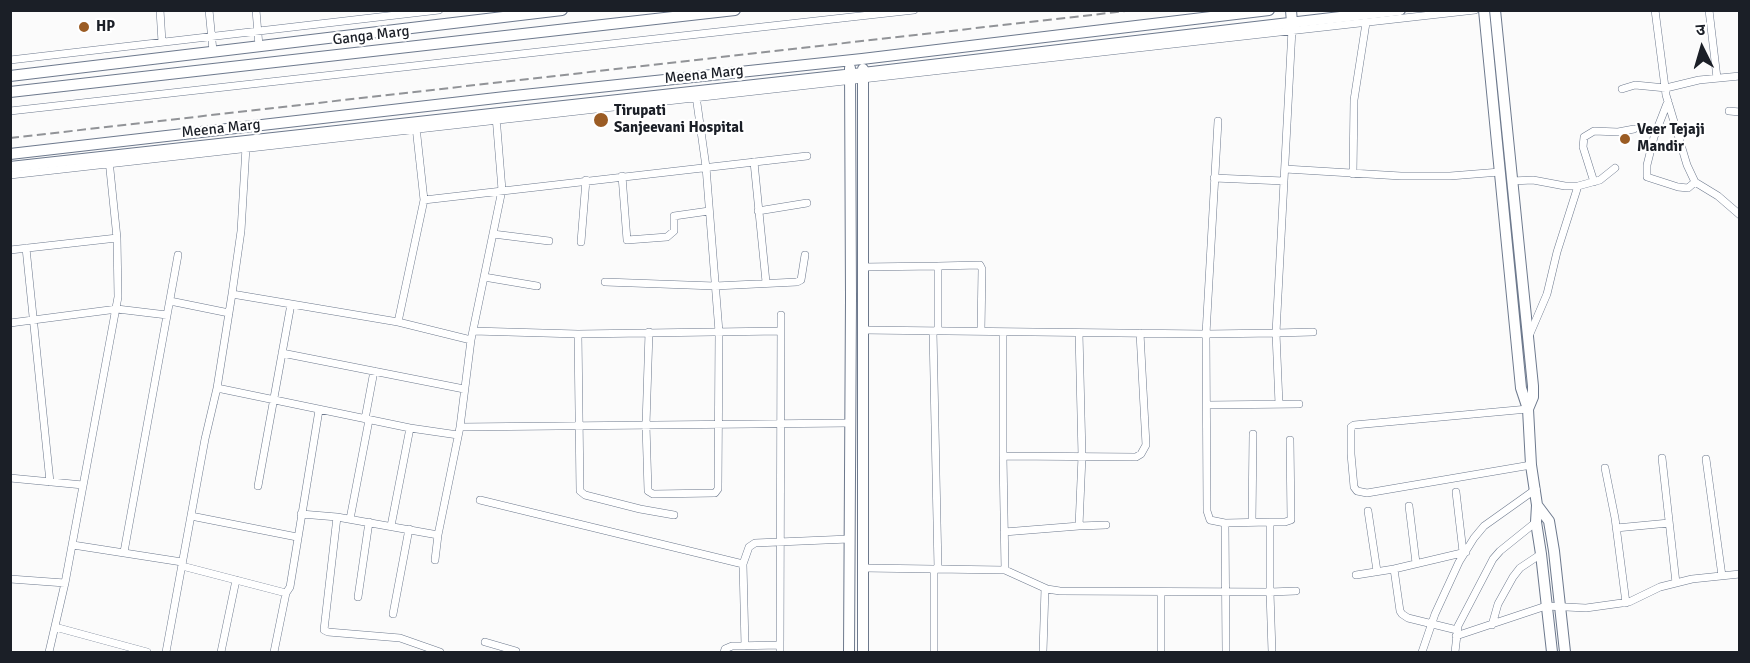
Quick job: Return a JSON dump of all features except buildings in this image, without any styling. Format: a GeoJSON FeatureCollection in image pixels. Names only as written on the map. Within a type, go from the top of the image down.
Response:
{"type":"FeatureCollection","features":[{"type":"Feature","properties":{"kind":"street"},"geometry":{"type":"LineString","coordinates":[[160,10],[162,42]]}},
{"type":"Feature","properties":{"kind":"street"},"geometry":{"type":"LineString","coordinates":[[209,10],[213,51]]}},
{"type":"Feature","properties":{"kind":"street"},"geometry":{"type":"LineString","coordinates":[[256,10],[259,46]]}},
{"type":"Feature","properties":{"kind":"street"},"geometry":{"type":"LineString","coordinates":[[10,60],[373,14],[439,10]]}},
{"type":"Feature","properties":{"kind":"street","name":"Ganga Marg"},"geometry":{"type":"LineString","coordinates":[[10,76],[259,46],[484,15],[562,10]]}},
{"type":"Feature","properties":{"kind":"street","name":"Ganga Marg"},"geometry":{"type":"LineString","coordinates":[[10,92],[735,10]]}},
{"type":"Feature","properties":{"kind":"street"},"geometry":{"type":"LineString","coordinates":[[10,111],[914,10]]}},
{"type":"Feature","properties":{"kind":"street","name":"Meena Marg"},"geometry":{"type":"LineString","coordinates":[[10,154],[495,98],[849,61],[1269,10]]}},
{"type":"Feature","properties":{"kind":"street"},"geometry":{"type":"LineString","coordinates":[[1279,404],[1276,333],[1291,10]]}},
{"type":"Feature","properties":{"kind":"street","name":"Meena Marg"},"geometry":{"type":"LineString","coordinates":[[10,167],[109,160],[850,78],[1292,27],[1400,10]]}},
{"type":"Feature","properties":{"kind":"street"},"geometry":{"type":"LineString","coordinates":[[1292,27],[1366,23],[1475,10]]}},
{"type":"Feature","properties":{"kind":"street"},"geometry":{"type":"LineString","coordinates":[[1484,10],[1521,388],[1528,410],[1531,465],[1536,489],[1536,522],[1552,652]]}},
{"type":"Feature","properties":{"kind":"street"},"geometry":{"type":"LineString","coordinates":[[1495,10],[1533,396],[1528,410]]}},
{"type":"Feature","properties":{"kind":"street"},"geometry":{"type":"LineString","coordinates":[[1655,10],[1668,101],[1677,127],[1682,153],[1695,182],[1718,196],[1740,215]]}},
{"type":"Feature","properties":{"kind":"street"},"geometry":{"type":"LineString","coordinates":[[1709,10],[1717,78]]}},
{"type":"Feature","properties":{"kind":"street"},"geometry":{"type":"LineString","coordinates":[[1353,174],[1354,100],[1366,23]]}},
{"type":"Feature","properties":{"kind":"street"},"geometry":{"type":"LineString","coordinates":[[141,44],[143,60]]}},
{"type":"Feature","properties":{"kind":"street"},"geometry":{"type":"LineString","coordinates":[[862,59],[863,652]]}},
{"type":"Feature","properties":{"kind":"street"},"geometry":{"type":"LineString","coordinates":[[849,61],[849,652]]}},
{"type":"Feature","properties":{"kind":"street"},"geometry":{"type":"LineString","coordinates":[[1622,89],[1635,85],[1666,88],[1740,76]]}},
{"type":"Feature","properties":{"kind":"street"},"geometry":{"type":"LineString","coordinates":[[649,332],[646,425],[648,491],[653,494],[712,495],[718,492],[719,332],[706,167],[694,78]]}},
{"type":"Feature","properties":{"kind":"street"},"geometry":{"type":"LineString","coordinates":[[435,560],[459,431],[471,340],[502,190],[495,98]]}},
{"type":"Feature","properties":{"kind":"street"},"geometry":{"type":"LineString","coordinates":[[1668,101],[1654,137],[1647,165],[1647,177],[1678,187],[1688,188],[1695,182]]}},
{"type":"Feature","properties":{"kind":"street"},"geometry":{"type":"LineString","coordinates":[[398,322],[424,200],[413,108]]}},
{"type":"Feature","properties":{"kind":"street"},"geometry":{"type":"LineString","coordinates":[[1729,111],[1740,112]]}},
{"type":"Feature","properties":{"kind":"street"},"geometry":{"type":"LineString","coordinates":[[1218,121],[1206,334],[1207,514],[1213,522],[1285,522],[1291,520],[1290,440]]}},
{"type":"Feature","properties":{"kind":"street"},"geometry":{"type":"LineString","coordinates":[[1594,182],[1583,147],[1584,137],[1594,131],[1618,132],[1634,129]]}},
{"type":"Feature","properties":{"kind":"street"},"geometry":{"type":"LineString","coordinates":[[166,652],[205,439],[217,388],[232,294],[241,231],[246,145]]}},
{"type":"Feature","properties":{"kind":"street"},"geometry":{"type":"LineString","coordinates":[[424,200],[807,156]]}},
{"type":"Feature","properties":{"kind":"street"},"geometry":{"type":"LineString","coordinates":[[10,175],[109,160],[117,238],[117,309],[73,545],[49,652]]}},
{"type":"Feature","properties":{"kind":"street"},"geometry":{"type":"LineString","coordinates":[[754,162],[766,282]]}},
{"type":"Feature","properties":{"kind":"street"},"geometry":{"type":"LineString","coordinates":[[1512,181],[1533,180],[1578,186],[1594,182],[1616,168]]}},
{"type":"Feature","properties":{"kind":"street"},"geometry":{"type":"LineString","coordinates":[[1285,169],[1353,174],[1449,176],[1500,172]]}},
{"type":"Feature","properties":{"kind":"street"},"geometry":{"type":"LineString","coordinates":[[622,176],[627,240],[667,237],[674,231],[674,216],[709,211]]}},
{"type":"Feature","properties":{"kind":"street"},"geometry":{"type":"LineString","coordinates":[[1214,177],[1284,181]]}},
{"type":"Feature","properties":{"kind":"street"},"geometry":{"type":"LineString","coordinates":[[580,242],[586,180]]}},
{"type":"Feature","properties":{"kind":"street"},"geometry":{"type":"LineString","coordinates":[[1528,338],[1547,294],[1559,244],[1578,186]]}},
{"type":"Feature","properties":{"kind":"street"},"geometry":{"type":"LineString","coordinates":[[758,210],[807,203]]}},
{"type":"Feature","properties":{"kind":"street"},"geometry":{"type":"LineString","coordinates":[[493,234],[549,241]]}},
{"type":"Feature","properties":{"kind":"street"},"geometry":{"type":"LineString","coordinates":[[10,250],[117,238]]}},
{"type":"Feature","properties":{"kind":"street"},"geometry":{"type":"LineString","coordinates":[[26,248],[50,482]]}},
{"type":"Feature","properties":{"kind":"street"},"geometry":{"type":"LineString","coordinates":[[124,552],[178,255]]}},
{"type":"Feature","properties":{"kind":"street"},"geometry":{"type":"LineString","coordinates":[[605,282],[715,286],[797,282],[801,279],[806,255]]}},
{"type":"Feature","properties":{"kind":"street"},"geometry":{"type":"LineString","coordinates":[[862,267],[980,265],[982,269],[981,332]]}},
{"type":"Feature","properties":{"kind":"street"},"geometry":{"type":"LineString","coordinates":[[934,652],[935,331],[938,266]]}},
{"type":"Feature","properties":{"kind":"street"},"geometry":{"type":"LineString","coordinates":[[484,277],[537,286]]}},
{"type":"Feature","properties":{"kind":"street"},"geometry":{"type":"LineString","coordinates":[[232,294],[398,322],[471,340]]}},
{"type":"Feature","properties":{"kind":"street"},"geometry":{"type":"LineString","coordinates":[[170,301],[229,313]]}},
{"type":"Feature","properties":{"kind":"street"},"geometry":{"type":"LineString","coordinates":[[258,486],[291,304]]}},
{"type":"Feature","properties":{"kind":"street"},"geometry":{"type":"LineString","coordinates":[[10,323],[117,309],[167,315]]}},
{"type":"Feature","properties":{"kind":"street"},"geometry":{"type":"LineString","coordinates":[[724,652],[732,646],[780,649],[781,315]]}},
{"type":"Feature","properties":{"kind":"street"},"geometry":{"type":"LineString","coordinates":[[862,330],[1206,334],[1313,332]]}},
{"type":"Feature","properties":{"kind":"street"},"geometry":{"type":"LineString","coordinates":[[473,331],[578,334],[781,331]]}},
{"type":"Feature","properties":{"kind":"street"},"geometry":{"type":"LineString","coordinates":[[1003,332],[1005,570]]}},
{"type":"Feature","properties":{"kind":"street"},"geometry":{"type":"LineString","coordinates":[[1079,333],[1082,456],[1079,526]]}},
{"type":"Feature","properties":{"kind":"street"},"geometry":{"type":"LineString","coordinates":[[1003,456],[1136,457],[1144,450],[1146,445],[1140,333]]}},
{"type":"Feature","properties":{"kind":"street"},"geometry":{"type":"LineString","coordinates":[[578,334],[580,491],[585,495],[674,515]]}},
{"type":"Feature","properties":{"kind":"street"},"geometry":{"type":"LineString","coordinates":[[282,353],[464,388]]}},
{"type":"Feature","properties":{"kind":"street"},"geometry":{"type":"LineString","coordinates":[[350,519],[374,371]]}},
{"type":"Feature","properties":{"kind":"street"},"geometry":{"type":"LineString","coordinates":[[217,388],[410,428],[459,431],[579,425],[850,423]]}},
{"type":"Feature","properties":{"kind":"street"},"geometry":{"type":"LineString","coordinates":[[1207,405],[1299,404]]}},
{"type":"Feature","properties":{"kind":"street"},"geometry":{"type":"LineString","coordinates":[[274,652],[286,593],[290,587],[319,410]]}},
{"type":"Feature","properties":{"kind":"street"},"geometry":{"type":"LineString","coordinates":[[1528,410],[1353,425],[1351,427],[1351,454],[1354,487],[1356,491],[1367,493],[1531,465]]}},
{"type":"Feature","properties":{"kind":"street"},"geometry":{"type":"LineString","coordinates":[[391,526],[410,428]]}},
{"type":"Feature","properties":{"kind":"street"},"geometry":{"type":"LineString","coordinates":[[1252,522],[1253,434]]}},
{"type":"Feature","properties":{"kind":"street"},"geometry":{"type":"LineString","coordinates":[[1662,458],[1676,583]]}},
{"type":"Feature","properties":{"kind":"street"},"geometry":{"type":"LineString","coordinates":[[1706,459],[1722,576]]}},
{"type":"Feature","properties":{"kind":"street"},"geometry":{"type":"LineString","coordinates":[[1605,468],[1626,603]]}},
{"type":"Feature","properties":{"kind":"street"},"geometry":{"type":"LineString","coordinates":[[10,478],[83,485]]}},
{"type":"Feature","properties":{"kind":"street"},"geometry":{"type":"LineString","coordinates":[[1422,652],[1431,624],[1465,552],[1484,526],[1536,489]]}},
{"type":"Feature","properties":{"kind":"street"},"geometry":{"type":"LineString","coordinates":[[1456,492],[1465,552]]}},
{"type":"Feature","properties":{"kind":"street"},"geometry":{"type":"LineString","coordinates":[[480,501],[743,564]]}},
{"type":"Feature","properties":{"kind":"street"},"geometry":{"type":"LineString","coordinates":[[1537,505],[1549,521],[1565,652]]}},
{"type":"Feature","properties":{"kind":"street"},"geometry":{"type":"LineString","coordinates":[[1409,506],[1416,563]]}},
{"type":"Feature","properties":{"kind":"street"},"geometry":{"type":"LineString","coordinates":[[1368,511],[1377,571]]}},
{"type":"Feature","properties":{"kind":"street"},"geometry":{"type":"LineString","coordinates":[[301,514],[337,517],[438,535]]}},
{"type":"Feature","properties":{"kind":"street"},"geometry":{"type":"LineString","coordinates":[[191,516],[297,537]]}},
{"type":"Feature","properties":{"kind":"street"},"geometry":{"type":"LineString","coordinates":[[337,517],[324,630],[400,638],[428,651],[440,652]]}},
{"type":"Feature","properties":{"kind":"street"},"geometry":{"type":"LineString","coordinates":[[358,597],[369,522]]}},
{"type":"Feature","properties":{"kind":"street"},"geometry":{"type":"LineString","coordinates":[[1269,522],[1272,652]]}},
{"type":"Feature","properties":{"kind":"street"},"geometry":{"type":"LineString","coordinates":[[1455,652],[1457,633],[1493,559],[1500,550],[1536,522]]}},
{"type":"Feature","properties":{"kind":"street"},"geometry":{"type":"LineString","coordinates":[[1225,523],[1226,652]]}},
{"type":"Feature","properties":{"kind":"street"},"geometry":{"type":"LineString","coordinates":[[1616,528],[1669,524]]}},
{"type":"Feature","properties":{"kind":"street"},"geometry":{"type":"LineString","coordinates":[[1004,532],[1106,525]]}},
{"type":"Feature","properties":{"kind":"street"},"geometry":{"type":"LineString","coordinates":[[393,614],[409,530]]}},
{"type":"Feature","properties":{"kind":"street"},"geometry":{"type":"LineString","coordinates":[[745,646],[743,564],[749,547],[753,544],[781,541],[849,539]]}},
{"type":"Feature","properties":{"kind":"street"},"geometry":{"type":"LineString","coordinates":[[73,545],[124,552],[182,564],[286,593]]}},
{"type":"Feature","properties":{"kind":"street"},"geometry":{"type":"LineString","coordinates":[[1356,575],[1394,569],[1465,552]]}},
{"type":"Feature","properties":{"kind":"street"},"geometry":{"type":"LineString","coordinates":[[1492,625],[1498,604],[1513,577],[1520,568],[1541,554]]}},
{"type":"Feature","properties":{"kind":"street"},"geometry":{"type":"LineString","coordinates":[[863,568],[1005,570],[1045,588],[1060,591],[1296,591]]}},
{"type":"Feature","properties":{"kind":"street"},"geometry":{"type":"LineString","coordinates":[[1394,569],[1400,610],[1408,618],[1457,633],[1492,625],[1546,606],[1586,609],[1626,603],[1660,587],[1692,579],[1740,574]]}},
{"type":"Feature","properties":{"kind":"street"},"geometry":{"type":"LineString","coordinates":[[10,579],[65,583]]}},
{"type":"Feature","properties":{"kind":"street"},"geometry":{"type":"LineString","coordinates":[[221,652],[236,580]]}},
{"type":"Feature","properties":{"kind":"street"},"geometry":{"type":"LineString","coordinates":[[1044,652],[1045,588]]}},
{"type":"Feature","properties":{"kind":"street"},"geometry":{"type":"LineString","coordinates":[[1161,592],[1161,652]]}},
{"type":"Feature","properties":{"kind":"street"},"geometry":{"type":"LineString","coordinates":[[55,627],[147,652]]}},
{"type":"Feature","properties":{"kind":"street"},"geometry":{"type":"LineString","coordinates":[[485,642],[517,652]]}},
{"type":"Feature","properties":{"kind":"railway"},"geometry":{"type":"LineString","coordinates":[[10,138],[1135,10]]}},
{"type":"Feature","properties":{"kind":"place","name":"HP"},"geometry":{"type":"Point","coordinates":[84,27]}},
{"type":"Feature","properties":{"kind":"place","name":"Tirupati Sanjeevani Hospital"},"geometry":{"type":"Point","coordinates":[601,120]}},
{"type":"Feature","properties":{"kind":"place","name":"Veer Tejaji Mandir"},"geometry":{"type":"Point","coordinates":[1625,139]}}]}
